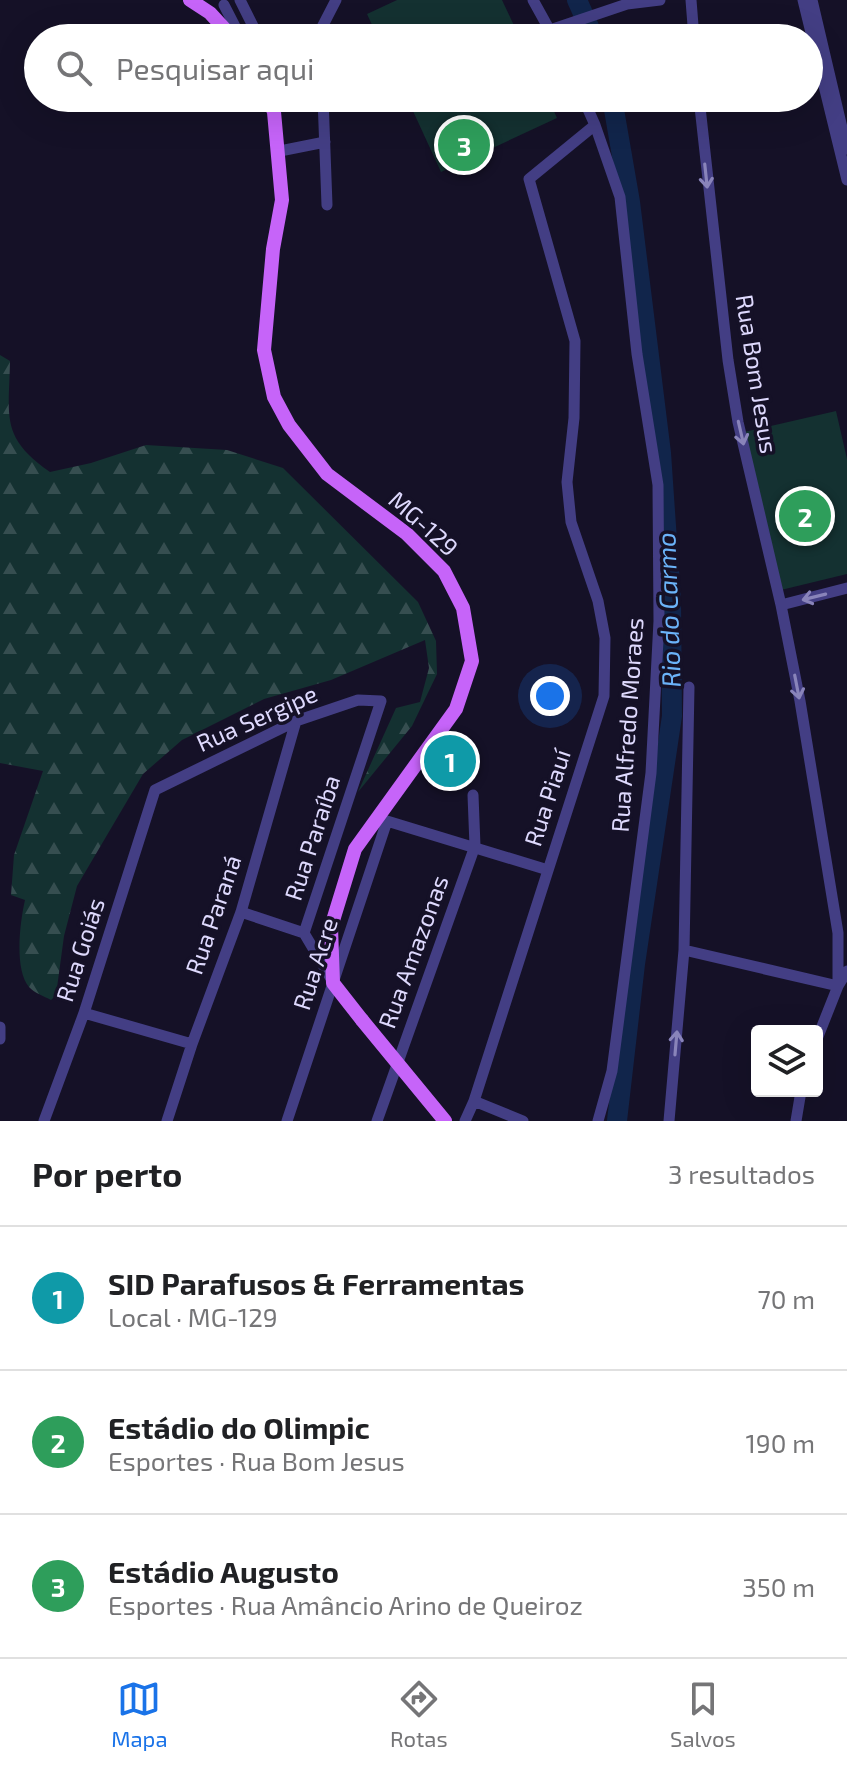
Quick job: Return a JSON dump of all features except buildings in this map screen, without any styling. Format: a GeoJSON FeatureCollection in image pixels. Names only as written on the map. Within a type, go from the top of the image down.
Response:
{"type":"FeatureCollection","features":[{"type":"Feature","properties":{"kind":"main road"},"geometry":{"type":"LineString","coordinates":[[190,0],[220,24]]}},
{"type":"Feature","properties":{"kind":"main road","name":"MG-129"},"geometry":{"type":"LineString","coordinates":[[274,112],[280,151],[282,200],[273,249],[264,350],[274,397],[289,425],[327,474],[407,534],[444,571],[463,608],[472,661],[456,709],[355,849],[331,927],[333,983]]}},
{"type":"Feature","properties":{"kind":"main road"},"geometry":{"type":"LineString","coordinates":[[333,983],[445,1121]]}},
{"type":"Feature","properties":{"kind":"street"},"geometry":{"type":"LineString","coordinates":[[240,0],[252,24]]}},
{"type":"Feature","properties":{"kind":"street"},"geometry":{"type":"LineString","coordinates":[[324,24],[336,0]]}},
{"type":"Feature","properties":{"kind":"street"},"geometry":{"type":"LineString","coordinates":[[533,0],[546,24]]}},
{"type":"Feature","properties":{"kind":"street"},"geometry":{"type":"LineString","coordinates":[[565,24],[622,4],[660,0]]}},
{"type":"Feature","properties":{"kind":"street"},"geometry":{"type":"LineString","coordinates":[[691,0],[693,24]]}},
{"type":"Feature","properties":{"kind":"street"},"geometry":{"type":"LineString","coordinates":[[803,0],[809,24]]}},
{"type":"Feature","properties":{"kind":"street"},"geometry":{"type":"LineString","coordinates":[[812,0],[818,24]]}},
{"type":"Feature","properties":{"kind":"street"},"geometry":{"type":"LineString","coordinates":[[210,13],[229,2],[236,24]]}},
{"type":"Feature","properties":{"kind":"street"},"geometry":{"type":"LineString","coordinates":[[823,47],[847,149]]}},
{"type":"Feature","properties":{"kind":"street"},"geometry":{"type":"LineString","coordinates":[[823,82],[847,180]]}},
{"type":"Feature","properties":{"kind":"street"},"geometry":{"type":"LineString","coordinates":[[324,112],[327,205]]}},
{"type":"Feature","properties":{"kind":"street","name":"Rua Alfredo Moraes"},"geometry":{"type":"LineString","coordinates":[[589,112],[620,197],[637,354],[658,485],[659,621],[651,773],[612,1071],[598,1121]]}},
{"type":"Feature","properties":{"kind":"street","name":"Rua Bom Jesus"},"geometry":{"type":"LineString","coordinates":[[700,112],[709,204],[738,422],[781,605],[843,934],[838,986]]}},
{"type":"Feature","properties":{"kind":"street","name":"Rua Piauí"},"geometry":{"type":"LineString","coordinates":[[465,1121],[604,696],[605,638],[598,601],[571,522],[567,482],[574,418],[575,341],[529,179],[595,125]]}},
{"type":"Feature","properties":{"kind":"street"},"geometry":{"type":"LineString","coordinates":[[280,151],[325,142]]}},
{"type":"Feature","properties":{"kind":"street"},"geometry":{"type":"LineString","coordinates":[[781,605],[847,588]]}},
{"type":"Feature","properties":{"kind":"street"},"geometry":{"type":"LineString","coordinates":[[669,1121],[684,950],[689,687]]}},
{"type":"Feature","properties":{"kind":"street","name":"Rua Sergipe"},"geometry":{"type":"LineString","coordinates":[[155,790],[296,721],[358,700],[381,701]]}},
{"type":"Feature","properties":{"kind":"street","name":"Rua Paraíba"},"geometry":{"type":"LineString","coordinates":[[333,983],[304,933],[381,701]]}},
{"type":"Feature","properties":{"kind":"street","name":"Rua Paraná"},"geometry":{"type":"LineString","coordinates":[[167,1121],[241,912],[296,721]]}},
{"type":"Feature","properties":{"kind":"street","name":"Rua Goiás"},"geometry":{"type":"LineString","coordinates":[[44,1121],[84,1013],[155,790]]}},
{"type":"Feature","properties":{"kind":"street","name":"Rua Amazonas"},"geometry":{"type":"LineString","coordinates":[[377,1121],[475,846],[473,795]]}},
{"type":"Feature","properties":{"kind":"street","name":"Rua Acre"},"geometry":{"type":"LineString","coordinates":[[287,1121],[387,821],[475,846]]}},
{"type":"Feature","properties":{"kind":"street"},"geometry":{"type":"LineString","coordinates":[[475,846],[548,870]]}},
{"type":"Feature","properties":{"kind":"street"},"geometry":{"type":"LineString","coordinates":[[241,912],[304,933]]}},
{"type":"Feature","properties":{"kind":"street"},"geometry":{"type":"LineString","coordinates":[[684,950],[838,986]]}},
{"type":"Feature","properties":{"kind":"street"},"geometry":{"type":"LineString","coordinates":[[823,1025],[847,971]]}},
{"type":"Feature","properties":{"kind":"street"},"geometry":{"type":"LineString","coordinates":[[84,1013],[192,1044]]}},
{"type":"Feature","properties":{"kind":"street"},"geometry":{"type":"LineString","coordinates":[[0,1027],[0,1039]]}},
{"type":"Feature","properties":{"kind":"street"},"geometry":{"type":"LineString","coordinates":[[796,1121],[800,1097]]}},
{"type":"Feature","properties":{"kind":"street"},"geometry":{"type":"LineString","coordinates":[[474,1101],[523,1121]]}},
{"type":"Feature","properties":{"kind":"green space"},"geometry":{"type":"Polygon","coordinates":[[[397,0],[502,0],[513,24],[372,24],[367,14],[397,0]]]}},
{"type":"Feature","properties":{"kind":"green space"},"geometry":{"type":"Polygon","coordinates":[[[413,112],[554,112],[557,118],[441,172],[413,112]]]}},
{"type":"Feature","properties":{"kind":"green space"},"geometry":{"type":"Polygon","coordinates":[[[0,355],[10,361],[9,412],[15,436],[23,448],[50,472],[91,463],[146,445],[227,450],[283,468],[418,602],[436,641],[437,674],[412,726],[358,792],[396,708],[420,702],[429,668],[425,640],[331,680],[264,699],[182,740],[143,774],[77,886],[64,936],[56,995],[51,1000],[36,993],[24,979],[20,945],[25,900],[11,895],[14,855],[43,771],[0,763],[0,355]]]}},
{"type":"Feature","properties":{"kind":"green space"},"geometry":{"type":"Polygon","coordinates":[[[836,411],[847,459],[847,574],[781,590],[744,432],[836,411]]]}},
{"type":"Feature","properties":{"kind":"waterway","name":"Rio do Carmo"},"geometry":{"type":"LineString","coordinates":[[577,0],[588,24]]}},
{"type":"Feature","properties":{"kind":"waterway","name":"Rio do Carmo"},"geometry":{"type":"LineString","coordinates":[[614,112],[630,202],[661,453],[671,599],[672,716],[635,964],[617,1121]]}},
{"type":"Feature","properties":{"kind":"place","name":"Estádio Augusto"},"geometry":{"type":"Point","coordinates":[464,145]}},
{"type":"Feature","properties":{"kind":"place","name":"Estádio do Olimpic"},"geometry":{"type":"Point","coordinates":[805,516]}},
{"type":"Feature","properties":{"kind":"place","name":"SID Parafusos & Ferramentas"},"geometry":{"type":"Point","coordinates":[450,761]}}]}
